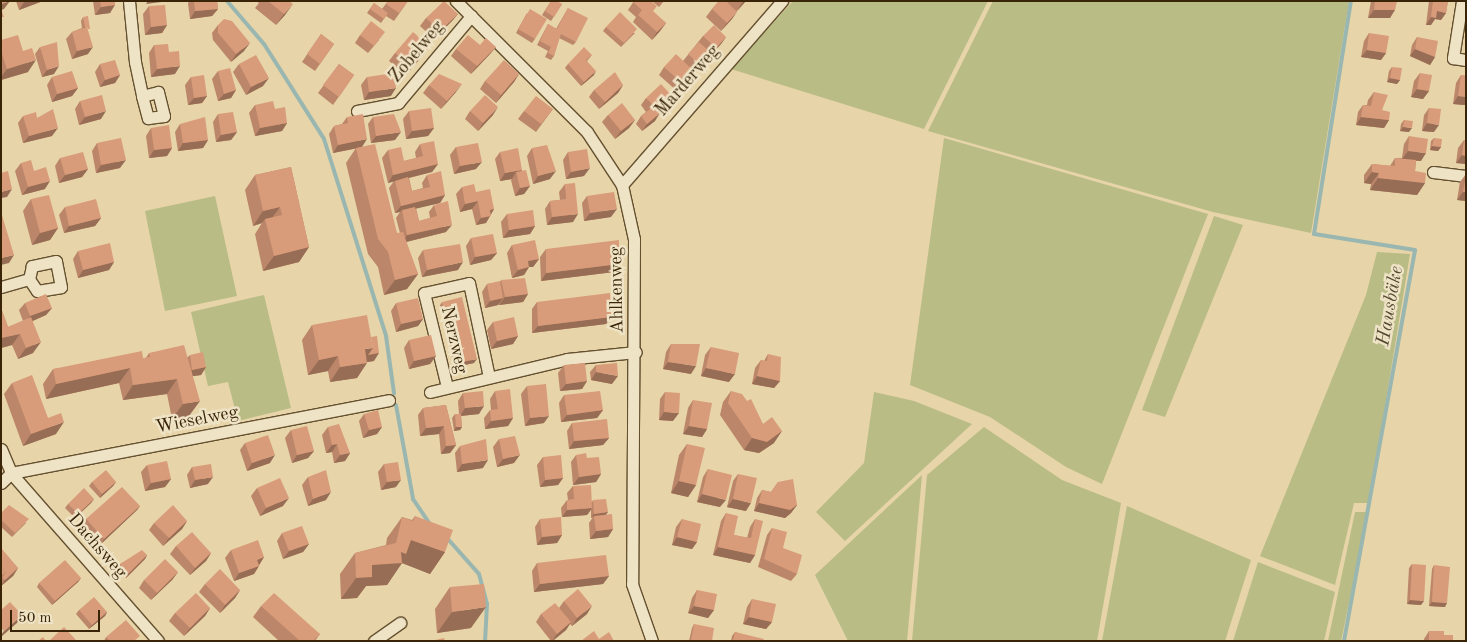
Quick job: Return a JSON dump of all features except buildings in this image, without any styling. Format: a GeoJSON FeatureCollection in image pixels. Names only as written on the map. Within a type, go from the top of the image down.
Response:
{"type":"FeatureCollection","features":[{"type":"Feature","properties":{"kind":"street"},"geometry":{"type":"LineString","coordinates":[[128,1],[142,96]]}},
{"type":"Feature","properties":{"kind":"street","name":"Ahlkenweg"},"geometry":{"type":"LineString","coordinates":[[456,1],[587,132],[622,185],[634,239],[636,352],[631,554],[632,584],[652,641]]}},
{"type":"Feature","properties":{"kind":"street","name":"Marderweg"},"geometry":{"type":"LineString","coordinates":[[622,185],[782,1]]}},
{"type":"Feature","properties":{"kind":"street"},"geometry":{"type":"LineString","coordinates":[[1462,1],[1453,58],[1466,60]]}},
{"type":"Feature","properties":{"kind":"street","name":"Zobelweg"},"geometry":{"type":"LineString","coordinates":[[357,111],[398,103],[471,16]]}},
{"type":"Feature","properties":{"kind":"street"},"geometry":{"type":"LineString","coordinates":[[1433,172],[1466,176]]}},
{"type":"Feature","properties":{"kind":"street"},"geometry":{"type":"LineString","coordinates":[[1,287],[29,279]]}},
{"type":"Feature","properties":{"kind":"street","name":"Nerzweg"},"geometry":{"type":"LineString","coordinates":[[447,387],[424,293],[469,283],[489,377]]}},
{"type":"Feature","properties":{"kind":"street"},"geometry":{"type":"LineString","coordinates":[[430,392],[602,352],[636,352]]}},
{"type":"Feature","properties":{"kind":"street","name":"Wieselweg"},"geometry":{"type":"LineString","coordinates":[[10,473],[390,400]]}},
{"type":"Feature","properties":{"kind":"street"},"geometry":{"type":"LineString","coordinates":[[1,449],[10,473],[1,483]]}},
{"type":"Feature","properties":{"kind":"street","name":"Dachsweg"},"geometry":{"type":"LineString","coordinates":[[10,473],[158,641]]}},
{"type":"Feature","properties":{"kind":"street"},"geometry":{"type":"LineString","coordinates":[[374,641],[400,623]]}},
{"type":"Feature","properties":{"kind":"green space"},"geometry":{"type":"Polygon","coordinates":[[[793,1],[988,1],[924,129],[731,69],[793,1]]]}},
{"type":"Feature","properties":{"kind":"green space"},"geometry":{"type":"Polygon","coordinates":[[[993,1],[1349,1],[1311,233],[1213,212],[928,131],[993,1]]]}},
{"type":"Feature","properties":{"kind":"green space"},"geometry":{"type":"Polygon","coordinates":[[[944,138],[1208,214],[1102,484],[1066,467],[990,417],[910,385],[944,138]]]}},
{"type":"Feature","properties":{"kind":"green space"},"geometry":{"type":"Polygon","coordinates":[[[215,196],[237,296],[165,311],[145,211],[215,196]]]}},
{"type":"Feature","properties":{"kind":"green space"},"geometry":{"type":"Polygon","coordinates":[[[1214,216],[1243,225],[1165,417],[1142,410],[1214,216]]]}},
{"type":"Feature","properties":{"kind":"green space"},"geometry":{"type":"Polygon","coordinates":[[[1377,252],[1410,254],[1369,503],[1354,503],[1335,585],[1260,556],[1366,295],[1377,252]]]}},
{"type":"Feature","properties":{"kind":"green space"},"geometry":{"type":"Polygon","coordinates":[[[264,295],[291,408],[238,421],[228,382],[208,386],[191,312],[264,295]]]}},
{"type":"Feature","properties":{"kind":"green space"},"geometry":{"type":"Polygon","coordinates":[[[874,392],[914,401],[972,424],[845,541],[816,512],[864,463],[874,392]]]}},
{"type":"Feature","properties":{"kind":"green space"},"geometry":{"type":"Polygon","coordinates":[[[984,427],[1062,480],[1121,503],[1097,641],[912,641],[927,475],[984,427]]]}},
{"type":"Feature","properties":{"kind":"green space"},"geometry":{"type":"Polygon","coordinates":[[[922,475],[907,641],[848,641],[815,575],[922,475]]]}},
{"type":"Feature","properties":{"kind":"green space"},"geometry":{"type":"Polygon","coordinates":[[[1127,506],[1251,560],[1225,641],[1102,641],[1127,506]]]}},
{"type":"Feature","properties":{"kind":"green space"},"geometry":{"type":"Polygon","coordinates":[[[1355,512],[1368,512],[1341,641],[1328,641],[1355,512]]]}},
{"type":"Feature","properties":{"kind":"green space"},"geometry":{"type":"Polygon","coordinates":[[[1258,562],[1335,592],[1324,641],[1233,641],[1258,562]]]}},
{"type":"Feature","properties":{"kind":"waterway"},"geometry":{"type":"LineString","coordinates":[[227,1],[264,44],[324,139],[386,336],[394,393]]}},
{"type":"Feature","properties":{"kind":"waterway","name":"Hausbäke"},"geometry":{"type":"LineString","coordinates":[[1344,641],[1415,250],[1314,234],[1351,1]]}},
{"type":"Feature","properties":{"kind":"waterway"},"geometry":{"type":"LineString","coordinates":[[396,405],[413,499],[430,524]]}},
{"type":"Feature","properties":{"kind":"waterway"},"geometry":{"type":"LineString","coordinates":[[447,538],[479,574],[487,604],[485,641]]}}]}
